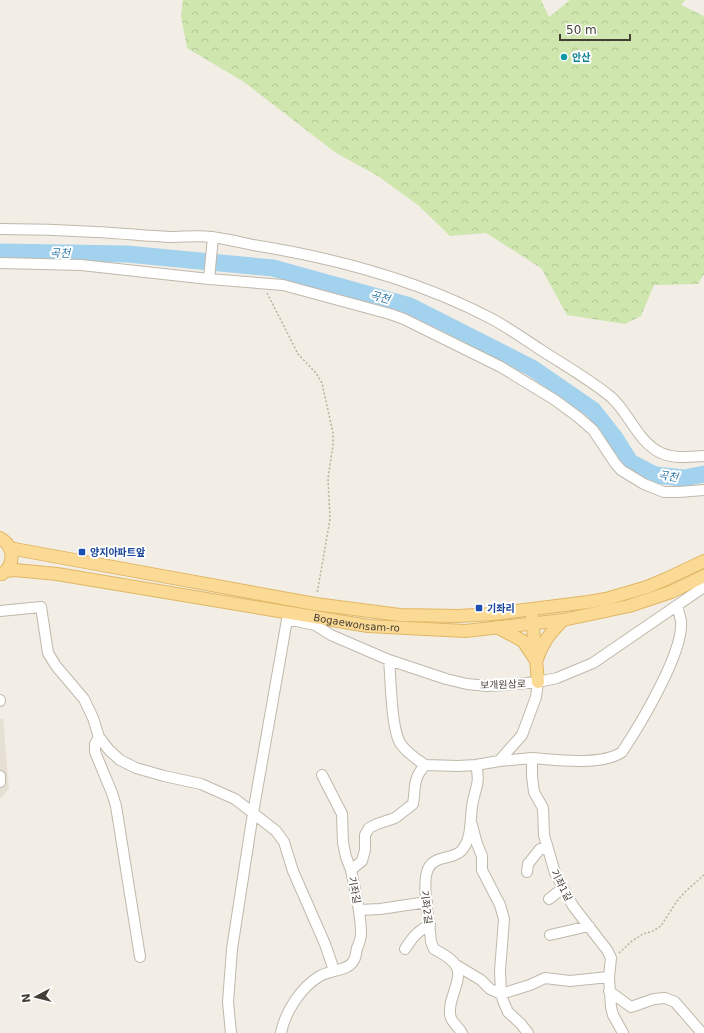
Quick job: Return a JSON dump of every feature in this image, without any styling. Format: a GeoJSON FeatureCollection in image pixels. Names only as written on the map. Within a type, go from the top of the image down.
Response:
{"type":"FeatureCollection","features":[{"type":"Feature","properties":{"kind":"main road"},"geometry":{"type":"LineString","coordinates":[[0,538],[5,540],[10,548]]}},
{"type":"Feature","properties":{"kind":"main road","name":"Bogaewonsam-ro"},"geometry":{"type":"LineString","coordinates":[[3,573],[12,561],[10,548],[315,604],[400,615],[458,616],[531,610],[606,599],[666,579],[704,561]]}},
{"type":"Feature","properties":{"kind":"main road","name":"Bogaewonsam-ro"},"geometry":{"type":"LineString","coordinates":[[3,573],[15,570],[57,574],[288,616],[368,626],[465,631],[563,620],[629,606],[671,592],[704,576]]}},
{"type":"Feature","properties":{"kind":"main road"},"geometry":{"type":"LineString","coordinates":[[531,610],[538,682]]}},
{"type":"Feature","properties":{"kind":"main road"},"geometry":{"type":"LineString","coordinates":[[536,660],[547,638],[563,620]]}},
{"type":"Feature","properties":{"kind":"main road"},"geometry":{"type":"LineString","coordinates":[[497,627],[523,641],[536,660]]}},
{"type":"Feature","properties":{"kind":"street"},"geometry":{"type":"LineString","coordinates":[[0,229],[171,237],[214,237],[291,251],[364,269],[415,285],[456,301],[493,320],[585,378],[621,407],[642,437],[652,448],[662,454],[674,457],[704,456]]}},
{"type":"Feature","properties":{"kind":"street"},"geometry":{"type":"LineString","coordinates":[[209,279],[214,237]]}},
{"type":"Feature","properties":{"kind":"street"},"geometry":{"type":"LineString","coordinates":[[0,263],[81,265],[209,279],[283,285],[390,314],[404,319],[501,366],[554,400],[593,430],[621,470],[644,484],[664,492],[704,490]]}},
{"type":"Feature","properties":{"kind":"street","name":"보개원삼로"},"geometry":{"type":"LineString","coordinates":[[288,616],[315,625],[331,635],[390,660],[446,679],[467,684],[486,686],[538,682],[557,678],[593,663],[704,587]]}},
{"type":"Feature","properties":{"kind":"street"},"geometry":{"type":"LineString","coordinates":[[390,660],[395,729],[400,742],[407,751],[425,765],[476,765],[498,761],[532,758],[590,762],[615,757],[622,752],[668,669],[680,635],[681,621],[677,606]]}},
{"type":"Feature","properties":{"kind":"street"},"geometry":{"type":"LineString","coordinates":[[0,612],[41,607],[48,653],[56,666],[84,699],[93,718],[99,737],[109,750],[120,760],[136,768],[206,786],[235,799],[276,831],[284,842],[294,871],[325,944],[334,970]]}},
{"type":"Feature","properties":{"kind":"street"},"geometry":{"type":"LineString","coordinates":[[232,1033],[228,1002],[232,949],[253,813],[288,616]]}},
{"type":"Feature","properties":{"kind":"street"},"geometry":{"type":"LineString","coordinates":[[498,761],[522,735],[536,697],[538,682]]}},
{"type":"Feature","properties":{"kind":"street"},"geometry":{"type":"LineString","coordinates":[[99,737],[95,744],[95,752],[116,806],[140,957]]}},
{"type":"Feature","properties":{"kind":"street","name":"기좌1길"},"geometry":{"type":"LineString","coordinates":[[532,758],[534,792],[543,808],[544,835],[555,873],[573,906],[607,950],[611,958]]}},
{"type":"Feature","properties":{"kind":"street","name":"기좌길"},"geometry":{"type":"LineString","coordinates":[[281,1033],[288,1014],[301,993],[311,982],[334,970],[348,968],[354,960],[361,934],[359,910],[352,870],[362,862],[365,850],[365,835],[369,828],[395,818],[413,804],[414,786],[418,773],[425,765]]}},
{"type":"Feature","properties":{"kind":"street","name":"기좌2길"},"geometry":{"type":"LineString","coordinates":[[476,765],[478,774],[477,789],[472,806],[469,835],[462,850],[454,856],[444,857],[437,860],[428,867],[424,885],[431,942],[434,949],[450,958],[456,965],[481,980],[490,989],[501,994]]}},
{"type":"Feature","properties":{"kind":"street"},"geometry":{"type":"LineString","coordinates":[[322,775],[342,814],[343,843],[346,857],[352,870]]}},
{"type":"Feature","properties":{"kind":"street"},"geometry":{"type":"LineString","coordinates":[[0,776],[0,782]]}},
{"type":"Feature","properties":{"kind":"street"},"geometry":{"type":"LineString","coordinates":[[471,821],[482,856],[482,870],[500,905],[504,919],[500,971],[501,994],[508,1012],[528,1033]]}},
{"type":"Feature","properties":{"kind":"street"},"geometry":{"type":"LineString","coordinates":[[527,872],[528,864],[540,849],[547,849]]}},
{"type":"Feature","properties":{"kind":"street"},"geometry":{"type":"LineString","coordinates":[[549,899],[562,888]]}},
{"type":"Feature","properties":{"kind":"street"},"geometry":{"type":"LineString","coordinates":[[359,910],[380,909],[427,902]]}},
{"type":"Feature","properties":{"kind":"street"},"geometry":{"type":"LineString","coordinates":[[405,948],[417,932],[430,925]]}},
{"type":"Feature","properties":{"kind":"street"},"geometry":{"type":"LineString","coordinates":[[550,935],[589,926]]}},
{"type":"Feature","properties":{"kind":"street"},"geometry":{"type":"LineString","coordinates":[[611,958],[609,990],[613,1015],[623,1033]]}},
{"type":"Feature","properties":{"kind":"street"},"geometry":{"type":"LineString","coordinates":[[456,965],[459,972],[458,982],[450,1008],[451,1018],[462,1033]]}},
{"type":"Feature","properties":{"kind":"street"},"geometry":{"type":"LineString","coordinates":[[501,994],[530,985],[545,978],[570,981],[609,977]]}},
{"type":"Feature","properties":{"kind":"street"},"geometry":{"type":"LineString","coordinates":[[609,990],[631,1007],[654,999],[665,998],[675,1002],[702,1033]]}},
{"type":"Feature","properties":{"kind":"path"},"geometry":{"type":"LineString","coordinates":[[262,283],[298,354],[322,383],[333,433],[333,445],[328,478],[330,519],[315,604]]}},
{"type":"Feature","properties":{"kind":"path"},"geometry":{"type":"LineString","coordinates":[[611,958],[618,954],[632,941],[643,934],[653,932],[660,926],[682,896],[704,876]]}},
{"type":"Feature","properties":{"kind":"shaded area"},"geometry":{"type":"Polygon","coordinates":[[[3,718],[9,789],[0,799],[0,719],[3,718]]]}},
{"type":"Feature","properties":{"kind":"green space"},"geometry":{"type":"Polygon","coordinates":[[[183,0],[541,0],[549,17],[570,0],[685,0],[681,5],[704,16],[704,274],[698,284],[654,285],[641,316],[625,324],[567,315],[541,268],[486,233],[450,236],[419,206],[378,176],[336,153],[244,82],[187,48],[181,16],[183,0]]]}},
{"type":"Feature","properties":{"kind":"waterway","name":"곡천"},"geometry":{"type":"LineString","coordinates":[[0,252],[127,254],[273,268],[410,306],[532,368],[593,410],[615,438],[630,462],[655,475],[684,478],[704,474]]}},
{"type":"Feature","properties":{"kind":"place","name":"안산"},"geometry":{"type":"Point","coordinates":[564,57]}},
{"type":"Feature","properties":{"kind":"place","name":"양지아파트앞"},"geometry":{"type":"Point","coordinates":[82,552]}},
{"type":"Feature","properties":{"kind":"place","name":"기좌리"},"geometry":{"type":"Point","coordinates":[479,608]}}]}
